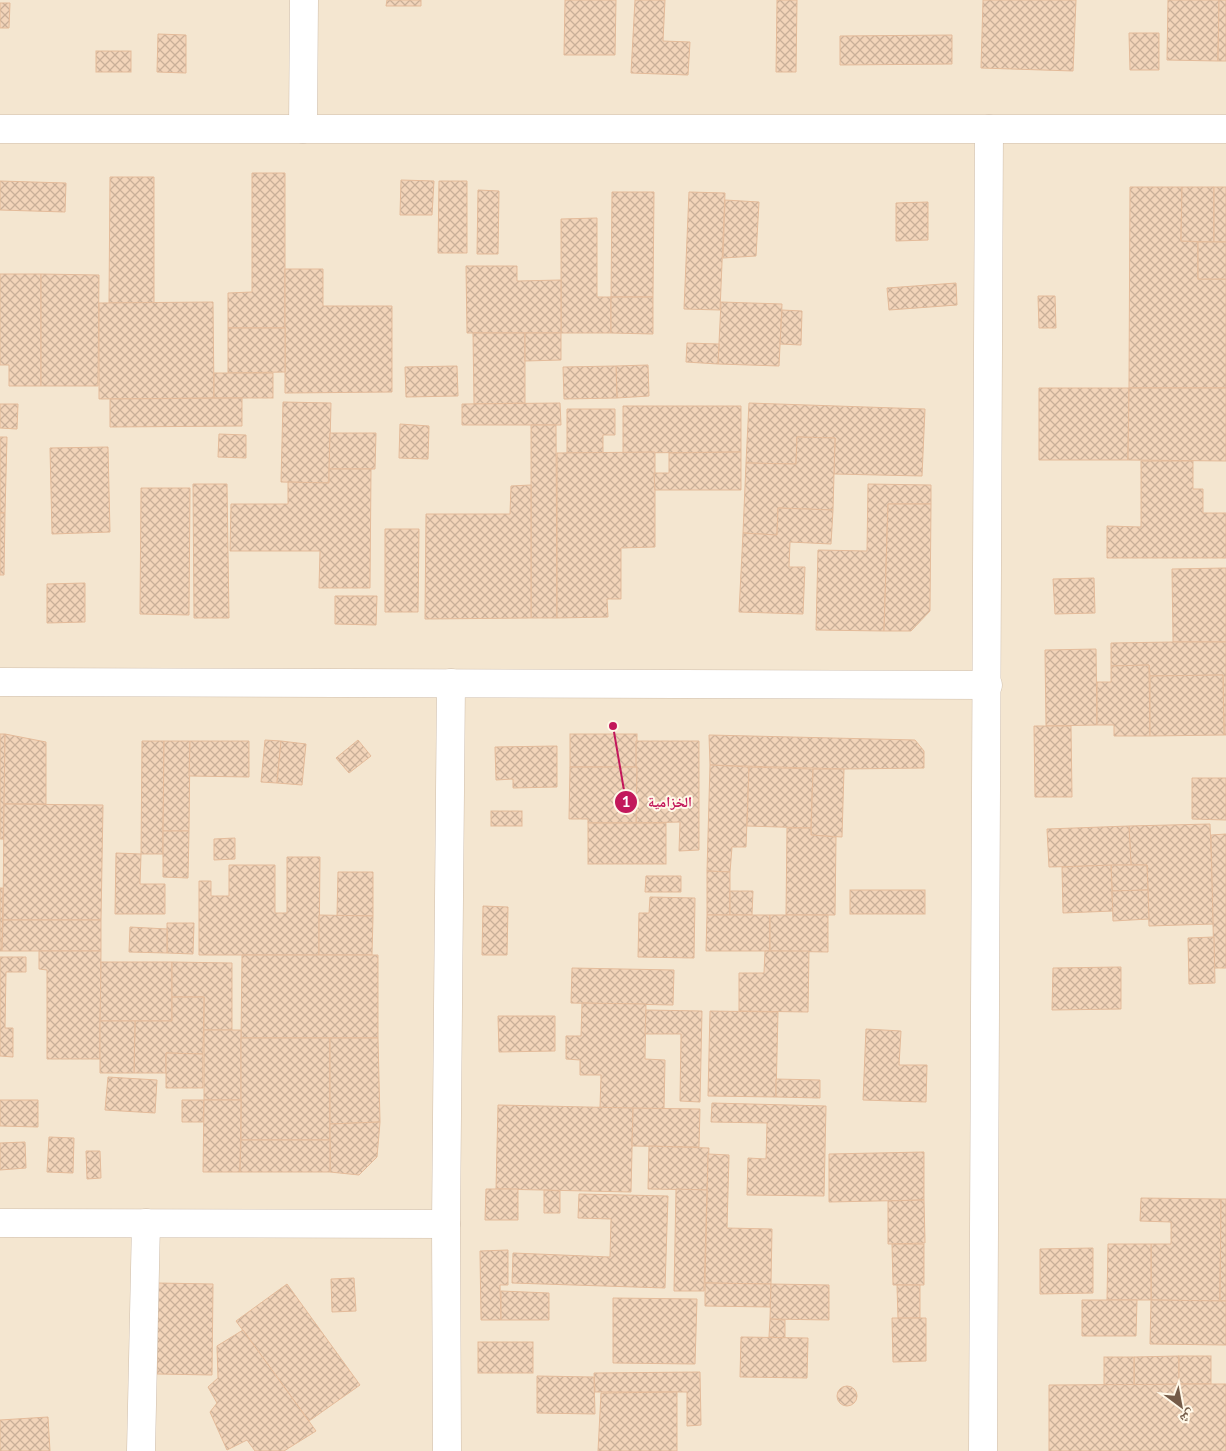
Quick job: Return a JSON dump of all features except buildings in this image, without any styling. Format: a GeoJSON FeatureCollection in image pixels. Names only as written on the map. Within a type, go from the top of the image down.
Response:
{"type":"FeatureCollection","features":[{"type":"Feature","properties":{"kind":"street"},"geometry":{"type":"LineString","coordinates":[[303,129],[304,0]]}},
{"type":"Feature","properties":{"kind":"street"},"geometry":{"type":"LineString","coordinates":[[0,129],[1226,130]]}},
{"type":"Feature","properties":{"kind":"street"},"geometry":{"type":"LineString","coordinates":[[983,1451],[990,130]]}},
{"type":"Feature","properties":{"kind":"street"},"geometry":{"type":"LineString","coordinates":[[0,682],[988,686]]}},
{"type":"Feature","properties":{"kind":"street"},"geometry":{"type":"LineString","coordinates":[[446,1451],[451,683]]}},
{"type":"Feature","properties":{"kind":"street"},"geometry":{"type":"LineString","coordinates":[[0,1223],[446,1224]]}},
{"type":"Feature","properties":{"kind":"street"},"geometry":{"type":"LineString","coordinates":[[141,1451],[146,1223]]}},
{"type":"Feature","properties":{"kind":"shaded area"},"geometry":{"type":"Polygon","coordinates":[[[0,0],[1226,0],[1226,1451],[0,1451],[0,0]]]}},
{"type":"Feature","properties":{"kind":"place","name":"الخزامية"},"geometry":{"type":"Point","coordinates":[613,726]}}]}
